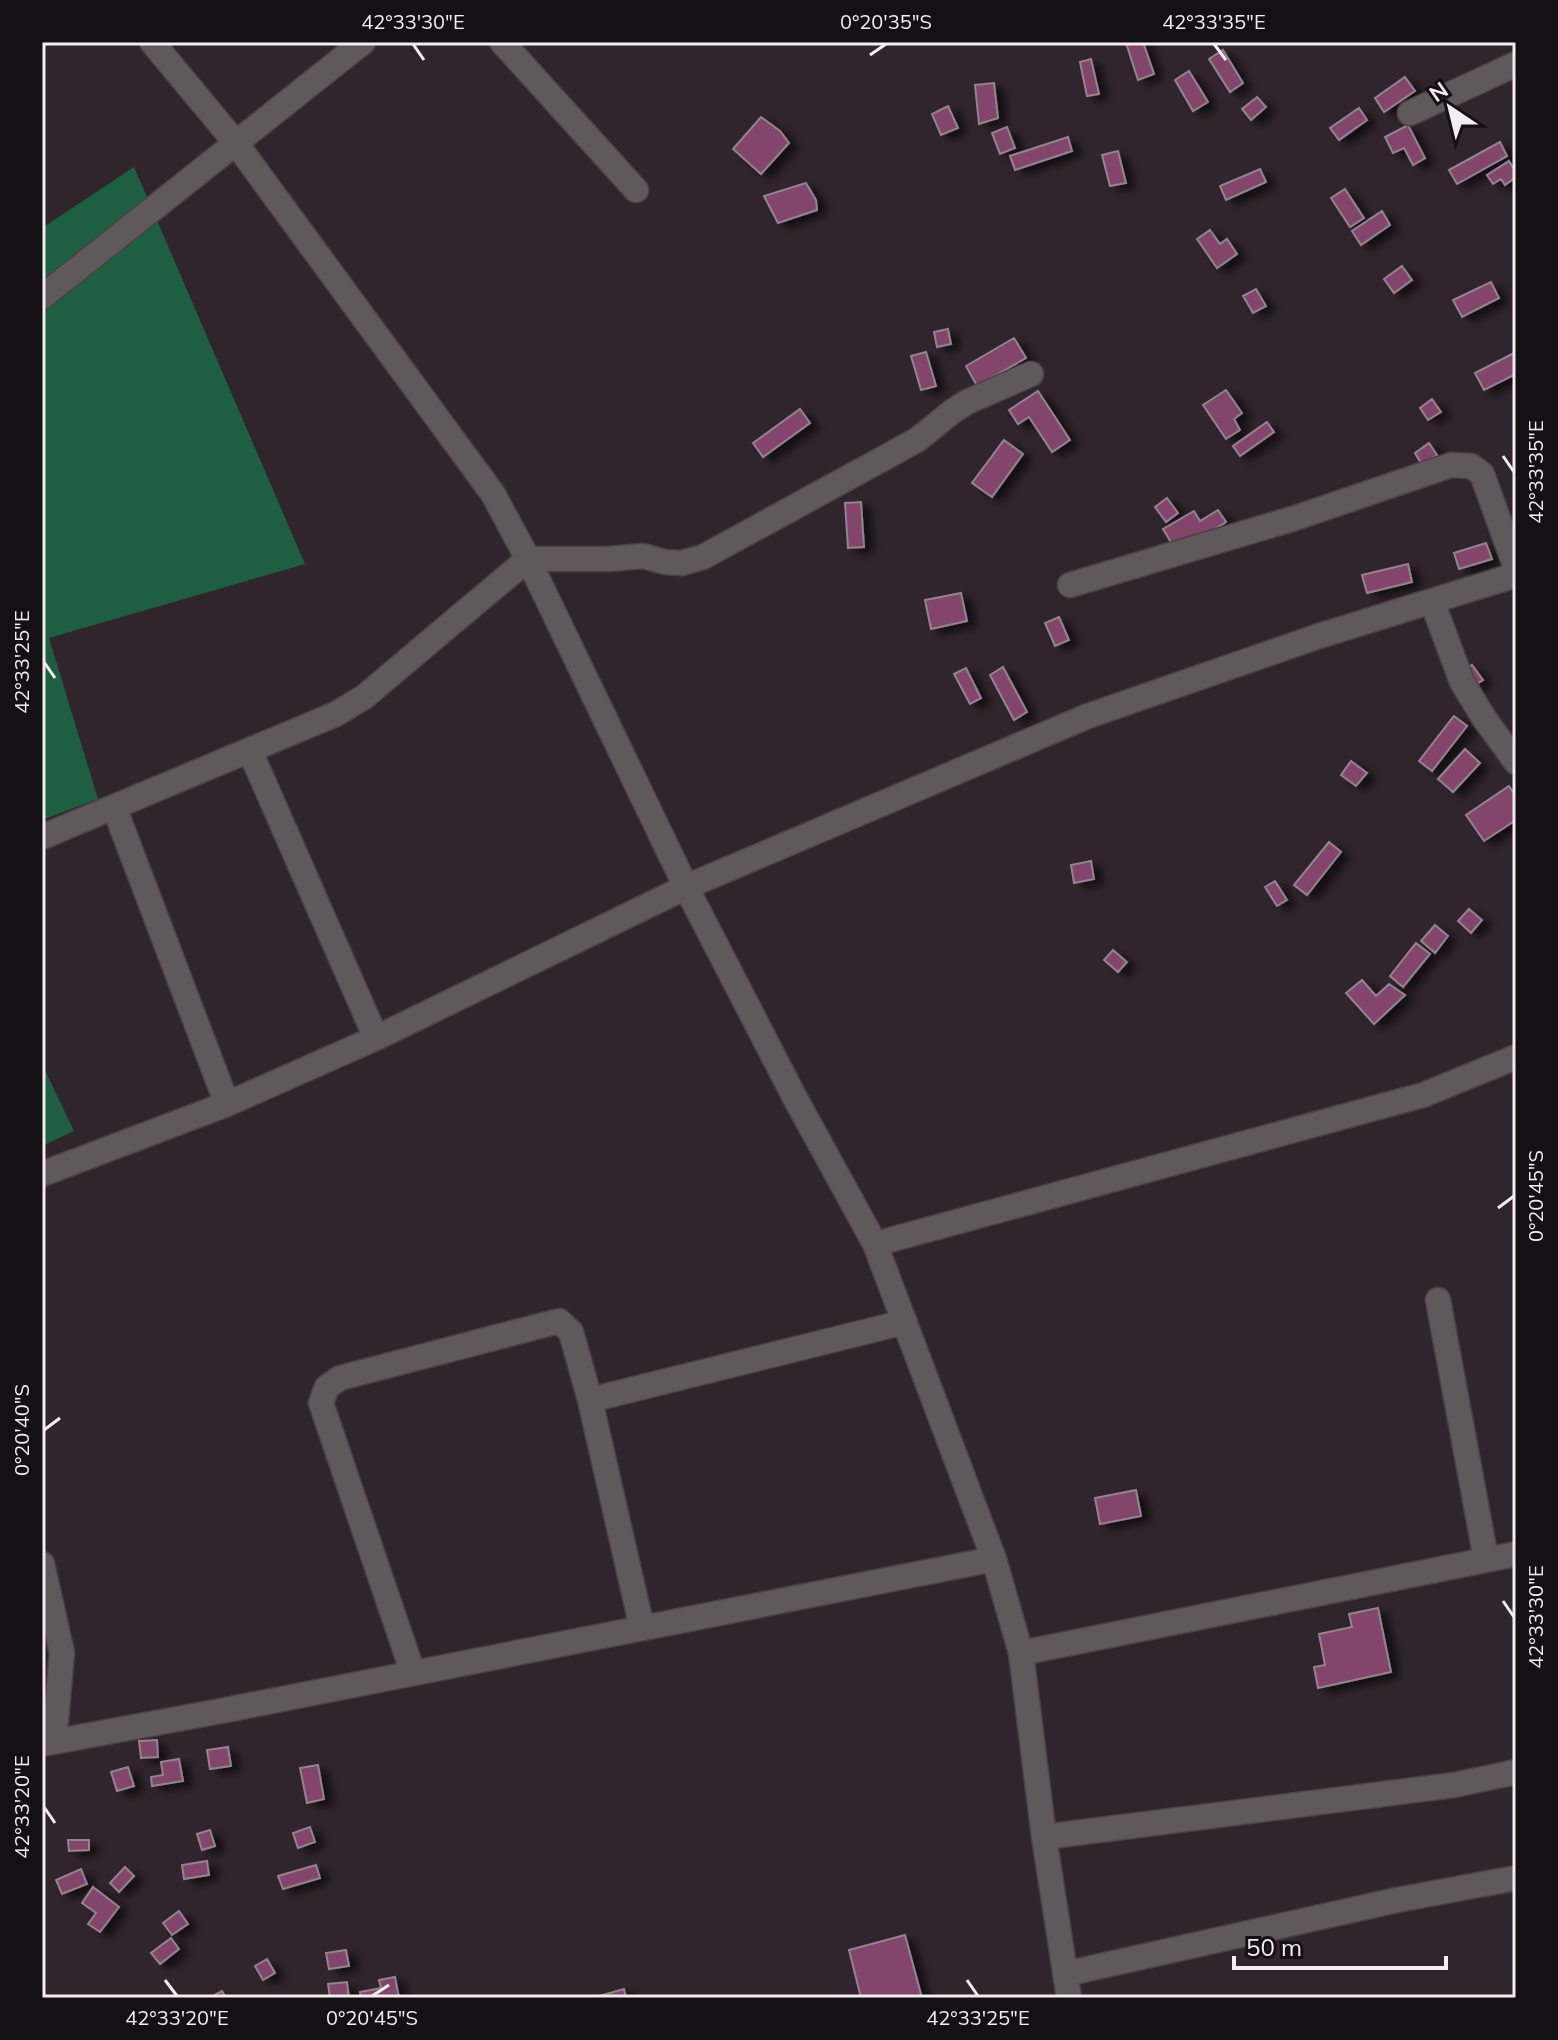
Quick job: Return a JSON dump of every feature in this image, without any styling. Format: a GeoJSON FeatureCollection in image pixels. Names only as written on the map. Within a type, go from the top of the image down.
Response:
{"type":"FeatureCollection","features":[{"type":"Feature","properties":{"kind":"street"},"geometry":{"type":"LineString","coordinates":[[152,42],[235,142],[493,494],[528,559],[686,887],[875,1244],[994,1559],[1021,1653],[1067,1986],[1397,1900],[1516,1878]]}},
{"type":"Feature","properties":{"kind":"street"},"geometry":{"type":"LineString","coordinates":[[42,297],[363,42]]}},
{"type":"Feature","properties":{"kind":"street"},"geometry":{"type":"LineString","coordinates":[[502,42],[636,190]]}},
{"type":"Feature","properties":{"kind":"street"},"geometry":{"type":"LineString","coordinates":[[1410,113],[1516,64]]}},
{"type":"Feature","properties":{"kind":"street"},"geometry":{"type":"LineString","coordinates":[[42,837],[336,714],[364,697],[528,559],[643,556],[682,563],[703,557],[917,440],[967,402],[1031,374]]}},
{"type":"Feature","properties":{"kind":"street"},"geometry":{"type":"LineString","coordinates":[[1070,585],[1292,519],[1451,465],[1471,466],[1482,474],[1516,568]]}},
{"type":"Feature","properties":{"kind":"street"},"geometry":{"type":"LineString","coordinates":[[42,1174],[227,1104],[376,1038],[686,887],[1088,716],[1319,636],[1516,575]]}},
{"type":"Feature","properties":{"kind":"street"},"geometry":{"type":"LineString","coordinates":[[1432,601],[1462,682],[1516,762]]}},
{"type":"Feature","properties":{"kind":"street"},"geometry":{"type":"LineString","coordinates":[[250,751],[376,1038]]}},
{"type":"Feature","properties":{"kind":"street"},"geometry":{"type":"LineString","coordinates":[[114,807],[227,1104]]}},
{"type":"Feature","properties":{"kind":"street"},"geometry":{"type":"LineString","coordinates":[[875,1244],[1423,1095],[1516,1057]]}},
{"type":"Feature","properties":{"kind":"street"},"geometry":{"type":"LineString","coordinates":[[1438,1300],[1486,1559]]}},
{"type":"Feature","properties":{"kind":"street"},"geometry":{"type":"LineString","coordinates":[[413,1673],[321,1403],[327,1387],[340,1378],[559,1321],[571,1332],[590,1400],[642,1628]]}},
{"type":"Feature","properties":{"kind":"street"},"geometry":{"type":"LineString","coordinates":[[590,1400],[905,1322]]}},
{"type":"Feature","properties":{"kind":"street"},"geometry":{"type":"LineString","coordinates":[[1021,1653],[1516,1554]]}},
{"type":"Feature","properties":{"kind":"street"},"geometry":{"type":"LineString","coordinates":[[42,1564],[62,1653],[48,1743],[994,1559]]}},
{"type":"Feature","properties":{"kind":"street"},"geometry":{"type":"LineString","coordinates":[[1044,1837],[1454,1785],[1516,1772]]}},
{"type":"Feature","properties":{"kind":"green space"},"geometry":{"type":"Polygon","coordinates":[[[134,167],[305,564],[49,638],[98,799],[42,820],[42,228],[134,167]]]}},
{"type":"Feature","properties":{"kind":"green space"},"geometry":{"type":"Polygon","coordinates":[[[42,1064],[74,1131],[42,1146],[42,1064]]]}},
{"type":"Feature","properties":{"kind":"building"},"geometry":{"type":"Polygon","coordinates":[[[1143,42],[1154,74],[1138,80],[1126,43],[1143,42]]]}},
{"type":"Feature","properties":{"kind":"building"},"geometry":{"type":"Polygon","coordinates":[[[1223,50],[1243,83],[1230,92],[1209,59],[1223,50]]]}},
{"type":"Feature","properties":{"kind":"building"},"geometry":{"type":"Polygon","coordinates":[[[1091,59],[1099,94],[1087,96],[1080,62],[1091,59]]]}},
{"type":"Feature","properties":{"kind":"building"},"geometry":{"type":"Polygon","coordinates":[[[1189,71],[1208,102],[1193,111],[1175,80],[1189,71]]]}},
{"type":"Feature","properties":{"kind":"building"},"geometry":{"type":"Polygon","coordinates":[[[1405,77],[1415,91],[1384,112],[1375,98],[1405,77]]]}},
{"type":"Feature","properties":{"kind":"building"},"geometry":{"type":"Polygon","coordinates":[[[994,83],[998,118],[979,124],[975,85],[994,83]]]}},
{"type":"Feature","properties":{"kind":"building"},"geometry":{"type":"Polygon","coordinates":[[[1257,97],[1266,107],[1251,120],[1242,109],[1257,97]]]}},
{"type":"Feature","properties":{"kind":"building"},"geometry":{"type":"Polygon","coordinates":[[[948,106],[958,128],[941,135],[932,114],[948,106]]]}},
{"type":"Feature","properties":{"kind":"building"},"geometry":{"type":"Polygon","coordinates":[[[1359,108],[1367,120],[1339,140],[1330,128],[1359,108]]]}},
{"type":"Feature","properties":{"kind":"building"},"geometry":{"type":"Polygon","coordinates":[[[761,117],[780,131],[789,143],[761,174],[733,149],[761,117]]]}},
{"type":"Feature","properties":{"kind":"building"},"geometry":{"type":"Polygon","coordinates":[[[1408,125],[1425,158],[1413,165],[1404,148],[1393,153],[1385,137],[1408,125]]]}},
{"type":"Feature","properties":{"kind":"building"},"geometry":{"type":"Polygon","coordinates":[[[1007,127],[1015,148],[1000,154],[992,133],[1007,127]]]}},
{"type":"Feature","properties":{"kind":"building"},"geometry":{"type":"Polygon","coordinates":[[[1068,137],[1072,151],[1015,170],[1010,156],[1068,137]]]}},
{"type":"Feature","properties":{"kind":"building"},"geometry":{"type":"Polygon","coordinates":[[[1500,142],[1507,156],[1457,184],[1449,170],[1500,142]]]}},
{"type":"Feature","properties":{"kind":"building"},"geometry":{"type":"Polygon","coordinates":[[[1118,151],[1126,183],[1110,186],[1102,155],[1118,151]]]}},
{"type":"Feature","properties":{"kind":"building"},"geometry":{"type":"Polygon","coordinates":[[[1509,161],[1516,177],[1505,185],[1501,179],[1493,184],[1487,175],[1509,161]]]}},
{"type":"Feature","properties":{"kind":"building"},"geometry":{"type":"Polygon","coordinates":[[[1260,169],[1266,182],[1226,200],[1220,186],[1260,169]]]}},
{"type":"Feature","properties":{"kind":"building"},"geometry":{"type":"Polygon","coordinates":[[[806,183],[816,200],[817,210],[778,223],[764,196],[806,183]]]}},
{"type":"Feature","properties":{"kind":"building"},"geometry":{"type":"Polygon","coordinates":[[[1345,189],[1364,218],[1350,227],[1331,198],[1345,189]]]}},
{"type":"Feature","properties":{"kind":"building"},"geometry":{"type":"Polygon","coordinates":[[[1382,211],[1390,225],[1361,245],[1352,231],[1382,211]]]}},
{"type":"Feature","properties":{"kind":"building"},"geometry":{"type":"Polygon","coordinates":[[[1210,230],[1220,244],[1227,239],[1237,254],[1217,268],[1197,239],[1210,230]]]}},
{"type":"Feature","properties":{"kind":"building"},"geometry":{"type":"Polygon","coordinates":[[[1402,266],[1412,280],[1394,293],[1384,279],[1402,266]]]}},
{"type":"Feature","properties":{"kind":"building"},"geometry":{"type":"Polygon","coordinates":[[[1491,282],[1499,298],[1462,317],[1453,300],[1491,282]]]}},
{"type":"Feature","properties":{"kind":"building"},"geometry":{"type":"Polygon","coordinates":[[[1256,289],[1266,306],[1253,313],[1243,296],[1256,289]]]}},
{"type":"Feature","properties":{"kind":"building"},"geometry":{"type":"Polygon","coordinates":[[[948,329],[951,344],[937,347],[934,332],[948,329]]]}},
{"type":"Feature","properties":{"kind":"building"},"geometry":{"type":"Polygon","coordinates":[[[1014,338],[1026,358],[977,386],[966,366],[1014,338]]]}},
{"type":"Feature","properties":{"kind":"building"},"geometry":{"type":"Polygon","coordinates":[[[926,352],[936,386],[921,390],[911,356],[926,352]]]}},
{"type":"Feature","properties":{"kind":"building"},"geometry":{"type":"Polygon","coordinates":[[[1516,352],[1516,374],[1484,390],[1475,373],[1516,352]]]}},
{"type":"Feature","properties":{"kind":"building"},"geometry":{"type":"Polygon","coordinates":[[[1226,390],[1242,413],[1234,419],[1240,430],[1226,439],[1203,405],[1226,390]]]}},
{"type":"Feature","properties":{"kind":"building"},"geometry":{"type":"Polygon","coordinates":[[[1038,391],[1070,440],[1052,452],[1029,417],[1018,424],[1009,410],[1038,391]]]}},
{"type":"Feature","properties":{"kind":"building"},"geometry":{"type":"Polygon","coordinates":[[[1432,399],[1441,412],[1428,420],[1420,408],[1432,399]]]}},
{"type":"Feature","properties":{"kind":"building"},"geometry":{"type":"Polygon","coordinates":[[[800,409],[810,423],[763,457],[753,443],[800,409]]]}},
{"type":"Feature","properties":{"kind":"building"},"geometry":{"type":"Polygon","coordinates":[[[1267,422],[1274,432],[1240,456],[1233,446],[1267,422]]]}},
{"type":"Feature","properties":{"kind":"building"},"geometry":{"type":"Polygon","coordinates":[[[1004,440],[1023,454],[992,497],[972,483],[1004,440]]]}},
{"type":"Feature","properties":{"kind":"building"},"geometry":{"type":"Polygon","coordinates":[[[1429,443],[1437,455],[1422,465],[1415,453],[1429,443]]]}},
{"type":"Feature","properties":{"kind":"building"},"geometry":{"type":"Polygon","coordinates":[[[1167,498],[1178,513],[1166,522],[1155,507],[1167,498]]]}},
{"type":"Feature","properties":{"kind":"building"},"geometry":{"type":"Polygon","coordinates":[[[861,502],[864,547],[848,548],[845,503],[861,502]]]}},
{"type":"Feature","properties":{"kind":"building"},"geometry":{"type":"Polygon","coordinates":[[[1218,510],[1226,522],[1177,552],[1163,529],[1194,511],[1200,521],[1218,510]]]}},
{"type":"Feature","properties":{"kind":"building"},"geometry":{"type":"Polygon","coordinates":[[[1486,543],[1492,559],[1459,569],[1454,553],[1486,543]]]}},
{"type":"Feature","properties":{"kind":"building"},"geometry":{"type":"Polygon","coordinates":[[[1408,564],[1412,582],[1367,593],[1362,575],[1408,564]]]}},
{"type":"Feature","properties":{"kind":"building"},"geometry":{"type":"Polygon","coordinates":[[[961,593],[967,621],[931,629],[925,600],[961,593]]]}},
{"type":"Feature","properties":{"kind":"building"},"geometry":{"type":"Polygon","coordinates":[[[1059,617],[1069,640],[1055,646],[1045,623],[1059,617]]]}},
{"type":"Feature","properties":{"kind":"building"},"geometry":{"type":"Polygon","coordinates":[[[1472,665],[1483,680],[1472,687],[1462,672],[1472,665]]]}},
{"type":"Feature","properties":{"kind":"building"},"geometry":{"type":"Polygon","coordinates":[[[1003,667],[1027,712],[1014,720],[990,675],[1003,667]]]}},
{"type":"Feature","properties":{"kind":"building"},"geometry":{"type":"Polygon","coordinates":[[[966,668],[981,698],[970,704],[954,674],[966,668]]]}},
{"type":"Feature","properties":{"kind":"building"},"geometry":{"type":"Polygon","coordinates":[[[1454,716],[1467,726],[1432,771],[1419,761],[1454,716]]]}},
{"type":"Feature","properties":{"kind":"building"},"geometry":{"type":"Polygon","coordinates":[[[1465,749],[1480,763],[1453,792],[1438,779],[1465,749]]]}},
{"type":"Feature","properties":{"kind":"building"},"geometry":{"type":"Polygon","coordinates":[[[1351,761],[1367,773],[1356,786],[1341,775],[1351,761]]]}},
{"type":"Feature","properties":{"kind":"building"},"geometry":{"type":"Polygon","coordinates":[[[1509,786],[1516,797],[1516,820],[1484,841],[1466,815],[1509,786]]]}},
{"type":"Feature","properties":{"kind":"building"},"geometry":{"type":"Polygon","coordinates":[[[1329,842],[1341,852],[1307,895],[1294,885],[1329,842]]]}},
{"type":"Feature","properties":{"kind":"building"},"geometry":{"type":"Polygon","coordinates":[[[1091,861],[1094,879],[1074,883],[1071,865],[1091,861]]]}},
{"type":"Feature","properties":{"kind":"building"},"geometry":{"type":"Polygon","coordinates":[[[1275,881],[1287,900],[1277,906],[1265,887],[1275,881]]]}},
{"type":"Feature","properties":{"kind":"building"},"geometry":{"type":"Polygon","coordinates":[[[1469,909],[1482,920],[1471,933],[1458,921],[1469,909]]]}},
{"type":"Feature","properties":{"kind":"building"},"geometry":{"type":"Polygon","coordinates":[[[1435,925],[1448,936],[1435,953],[1421,941],[1435,925]]]}},
{"type":"Feature","properties":{"kind":"building"},"geometry":{"type":"Polygon","coordinates":[[[1416,943],[1430,954],[1403,987],[1390,976],[1416,943]]]}},
{"type":"Feature","properties":{"kind":"building"},"geometry":{"type":"Polygon","coordinates":[[[1113,950],[1127,962],[1118,972],[1104,960],[1113,950]]]}},
{"type":"Feature","properties":{"kind":"building"},"geometry":{"type":"Polygon","coordinates":[[[1362,980],[1376,996],[1389,984],[1405,995],[1374,1024],[1346,993],[1362,980]]]}},
{"type":"Feature","properties":{"kind":"building"},"geometry":{"type":"Polygon","coordinates":[[[1136,1490],[1141,1516],[1100,1524],[1095,1498],[1136,1490]]]}},
{"type":"Feature","properties":{"kind":"building"},"geometry":{"type":"Polygon","coordinates":[[[1378,1608],[1391,1672],[1318,1688],[1314,1667],[1325,1665],[1319,1634],[1352,1627],[1349,1614],[1378,1608]]]}},
{"type":"Feature","properties":{"kind":"building"},"geometry":{"type":"Polygon","coordinates":[[[157,1740],[158,1757],[141,1758],[139,1741],[157,1740]]]}},
{"type":"Feature","properties":{"kind":"building"},"geometry":{"type":"Polygon","coordinates":[[[228,1747],[231,1766],[210,1769],[207,1750],[228,1747]]]}},
{"type":"Feature","properties":{"kind":"building"},"geometry":{"type":"Polygon","coordinates":[[[179,1759],[183,1781],[152,1786],[151,1777],[163,1775],[161,1762],[179,1759]]]}},
{"type":"Feature","properties":{"kind":"building"},"geometry":{"type":"Polygon","coordinates":[[[318,1765],[324,1799],[307,1803],[300,1768],[318,1765]]]}},
{"type":"Feature","properties":{"kind":"building"},"geometry":{"type":"Polygon","coordinates":[[[128,1767],[134,1786],[117,1791],[111,1772],[128,1767]]]}},
{"type":"Feature","properties":{"kind":"building"},"geometry":{"type":"Polygon","coordinates":[[[310,1827],[315,1842],[298,1848],[293,1833],[310,1827]]]}},
{"type":"Feature","properties":{"kind":"building"},"geometry":{"type":"Polygon","coordinates":[[[210,1830],[215,1846],[202,1850],[197,1834],[210,1830]]]}},
{"type":"Feature","properties":{"kind":"building"},"geometry":{"type":"Polygon","coordinates":[[[68,1840],[89,1840],[89,1850],[69,1851],[68,1840]]]}},
{"type":"Feature","properties":{"kind":"building"},"geometry":{"type":"Polygon","coordinates":[[[207,1861],[209,1875],[184,1879],[182,1865],[207,1861]]]}},
{"type":"Feature","properties":{"kind":"building"},"geometry":{"type":"Polygon","coordinates":[[[316,1865],[320,1878],[283,1889],[278,1876],[316,1865]]]}},
{"type":"Feature","properties":{"kind":"building"},"geometry":{"type":"Polygon","coordinates":[[[125,1867],[134,1876],[119,1892],[110,1883],[125,1867]]]}},
{"type":"Feature","properties":{"kind":"building"},"geometry":{"type":"Polygon","coordinates":[[[81,1869],[87,1884],[62,1894],[56,1880],[81,1869]]]}},
{"type":"Feature","properties":{"kind":"building"},"geometry":{"type":"Polygon","coordinates":[[[93,1887],[119,1907],[100,1932],[88,1924],[96,1913],[82,1903],[93,1887]]]}},
{"type":"Feature","properties":{"kind":"building"},"geometry":{"type":"Polygon","coordinates":[[[179,1911],[188,1924],[172,1935],[163,1923],[179,1911]]]}},
{"type":"Feature","properties":{"kind":"building"},"geometry":{"type":"Polygon","coordinates":[[[905,1935],[922,1998],[861,1998],[849,1950],[905,1935]]]}},
{"type":"Feature","properties":{"kind":"building"},"geometry":{"type":"Polygon","coordinates":[[[171,1938],[179,1949],[160,1964],[151,1953],[171,1938]]]}},
{"type":"Feature","properties":{"kind":"building"},"geometry":{"type":"Polygon","coordinates":[[[346,1950],[349,1966],[329,1969],[326,1953],[346,1950]]]}},
{"type":"Feature","properties":{"kind":"building"},"geometry":{"type":"Polygon","coordinates":[[[267,1959],[275,1973],[263,1980],[255,1966],[267,1959]]]}},
{"type":"Feature","properties":{"kind":"building"},"geometry":{"type":"Polygon","coordinates":[[[395,1977],[399,1998],[361,1998],[360,1992],[381,1988],[379,1980],[395,1977]]]}},
{"type":"Feature","properties":{"kind":"building"},"geometry":{"type":"Polygon","coordinates":[[[347,1982],[349,1998],[330,1998],[328,1984],[347,1982]]]}},
{"type":"Feature","properties":{"kind":"building"},"geometry":{"type":"Polygon","coordinates":[[[624,1989],[626,1998],[592,1998],[624,1989]]]}},
{"type":"Feature","properties":{"kind":"building"},"geometry":{"type":"Polygon","coordinates":[[[222,1991],[226,1998],[209,1998],[222,1991]]]}}]}
